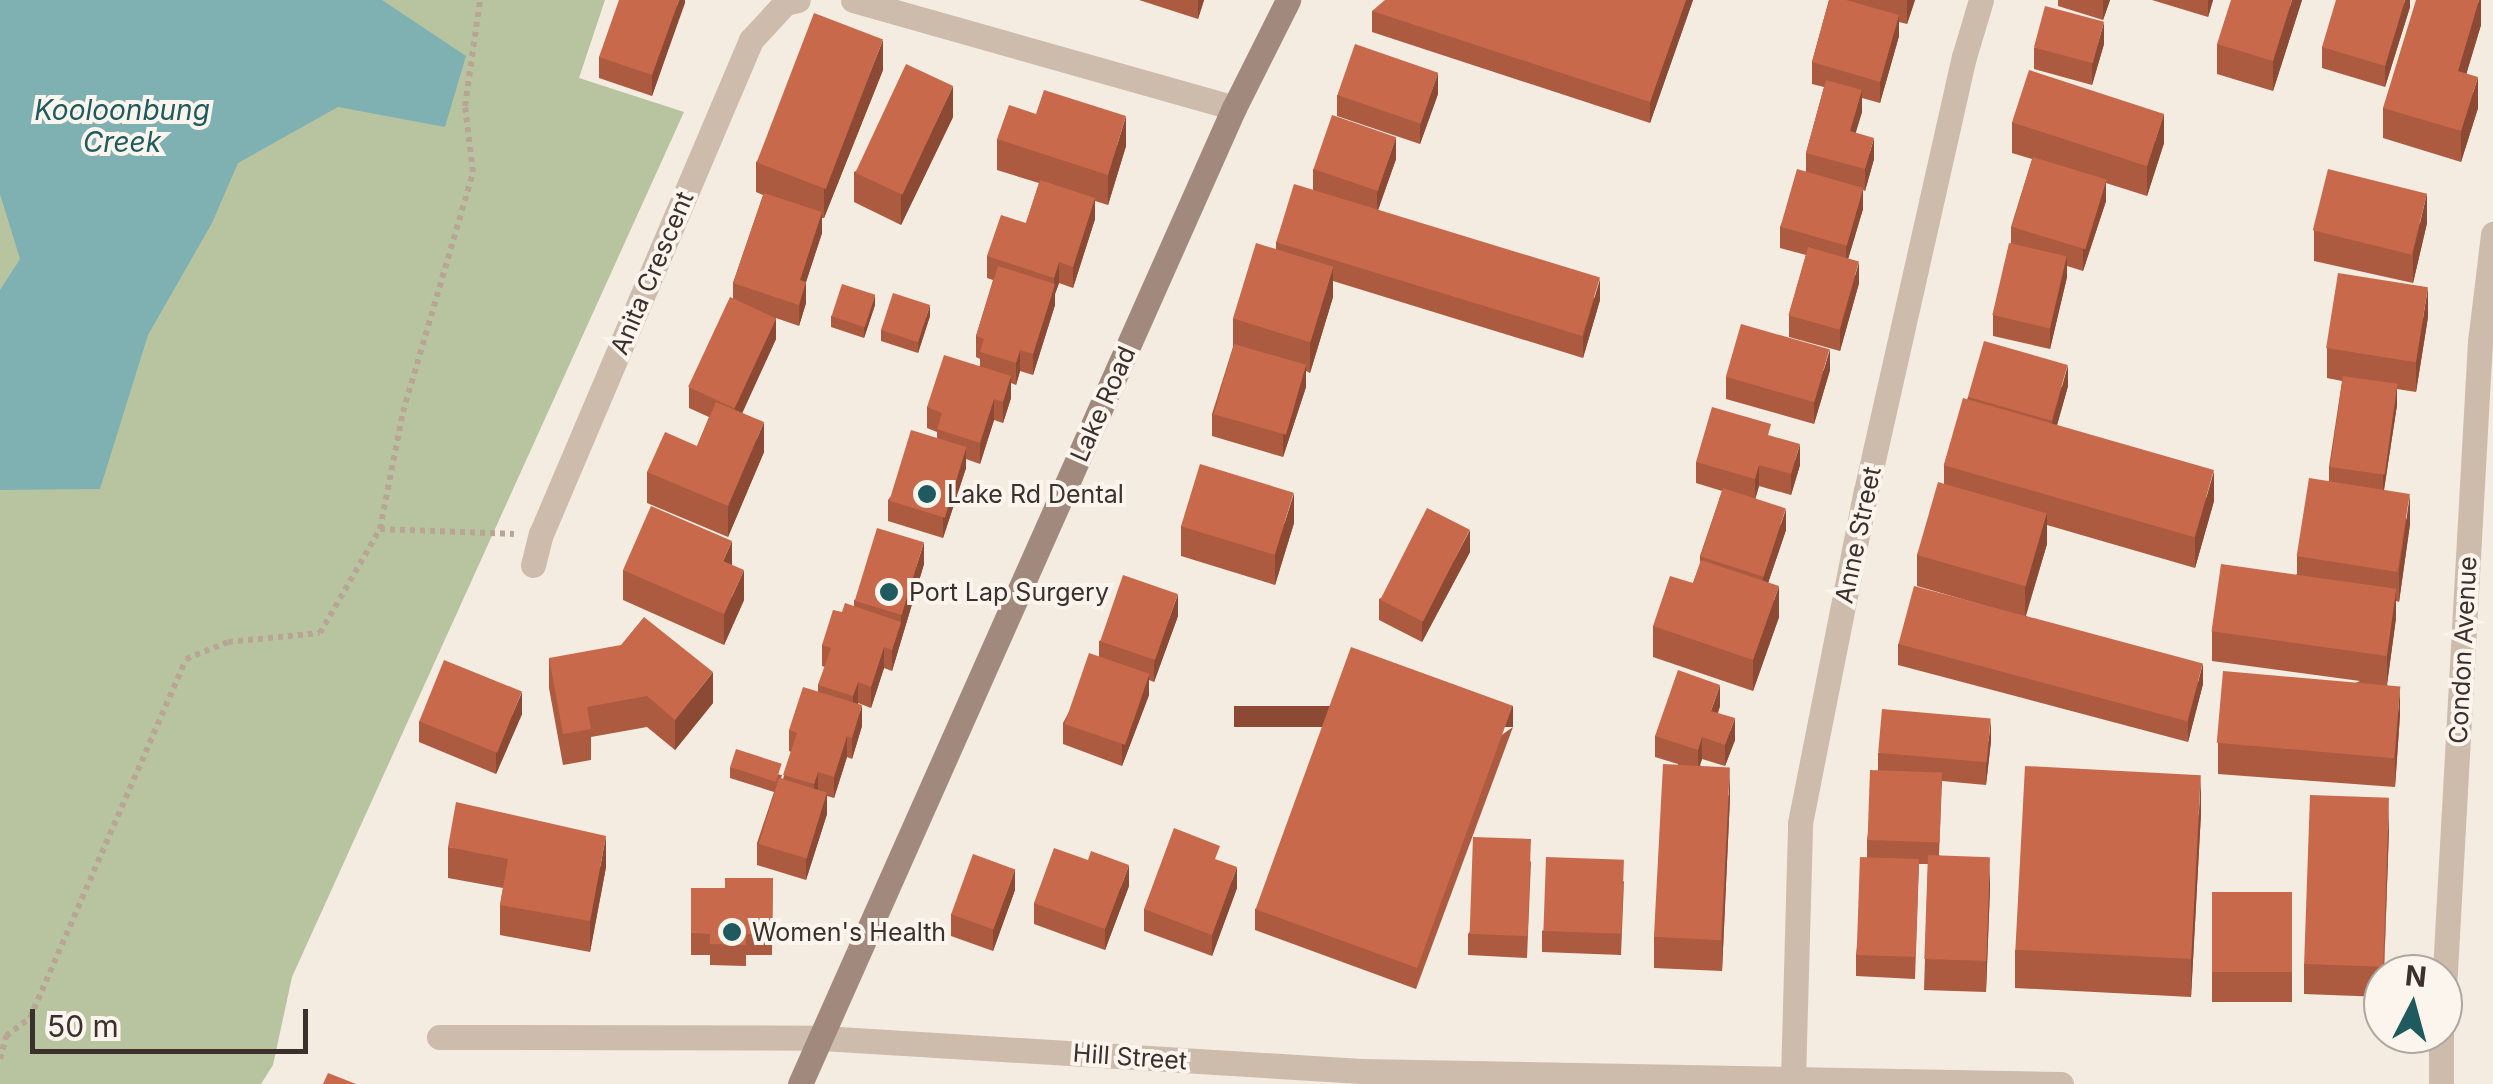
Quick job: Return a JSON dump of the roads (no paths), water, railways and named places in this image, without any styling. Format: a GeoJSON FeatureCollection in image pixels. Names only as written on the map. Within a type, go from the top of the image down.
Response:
{"type":"FeatureCollection","features":[{"type":"Feature","properties":{"kind":"main road","name":"Lake Road"},"geometry":{"type":"LineString","coordinates":[[800,1084],[1234,108],[1288,0]]}},
{"type":"Feature","properties":{"kind":"street","name":"Anita Crescent"},"geometry":{"type":"LineString","coordinates":[[533,565],[541,534],[751,40],[785,4],[798,0]]}},
{"type":"Feature","properties":{"kind":"street"},"geometry":{"type":"LineString","coordinates":[[853,0],[1234,108]]}},
{"type":"Feature","properties":{"kind":"street","name":"Anne Street"},"geometry":{"type":"LineString","coordinates":[[1793,1078],[1800,823],[1866,491],[1964,57],[1982,0]]}},
{"type":"Feature","properties":{"kind":"street","name":"Condon Avenue"},"geometry":{"type":"LineString","coordinates":[[2446,954],[2480,342],[2493,234]]}},
{"type":"Feature","properties":{"kind":"street","name":"Hill Street"},"geometry":{"type":"LineString","coordinates":[[439,1037],[822,1038],[1361,1078],[1793,1078],[2061,1084]]}},
{"type":"Feature","properties":{"kind":"street"},"geometry":{"type":"LineString","coordinates":[[2441,1084],[2442,1054]]}},
{"type":"Feature","properties":{"kind":"water","name":"Kooloonbung Creek"},"geometry":{"type":"Polygon","coordinates":[[[0,0],[382,0],[466,56],[445,127],[338,107],[238,163],[212,223],[148,335],[100,489],[0,490],[0,290],[20,259],[0,194],[0,0]]]}},
{"type":"Feature","properties":{"kind":"place","name":"Lake Rd Dental"},"geometry":{"type":"Point","coordinates":[927,494]}},
{"type":"Feature","properties":{"kind":"place","name":"Port Lap Surgery"},"geometry":{"type":"Point","coordinates":[889,592]}},
{"type":"Feature","properties":{"kind":"place","name":"Women's Health"},"geometry":{"type":"Point","coordinates":[732,932]}}]}
